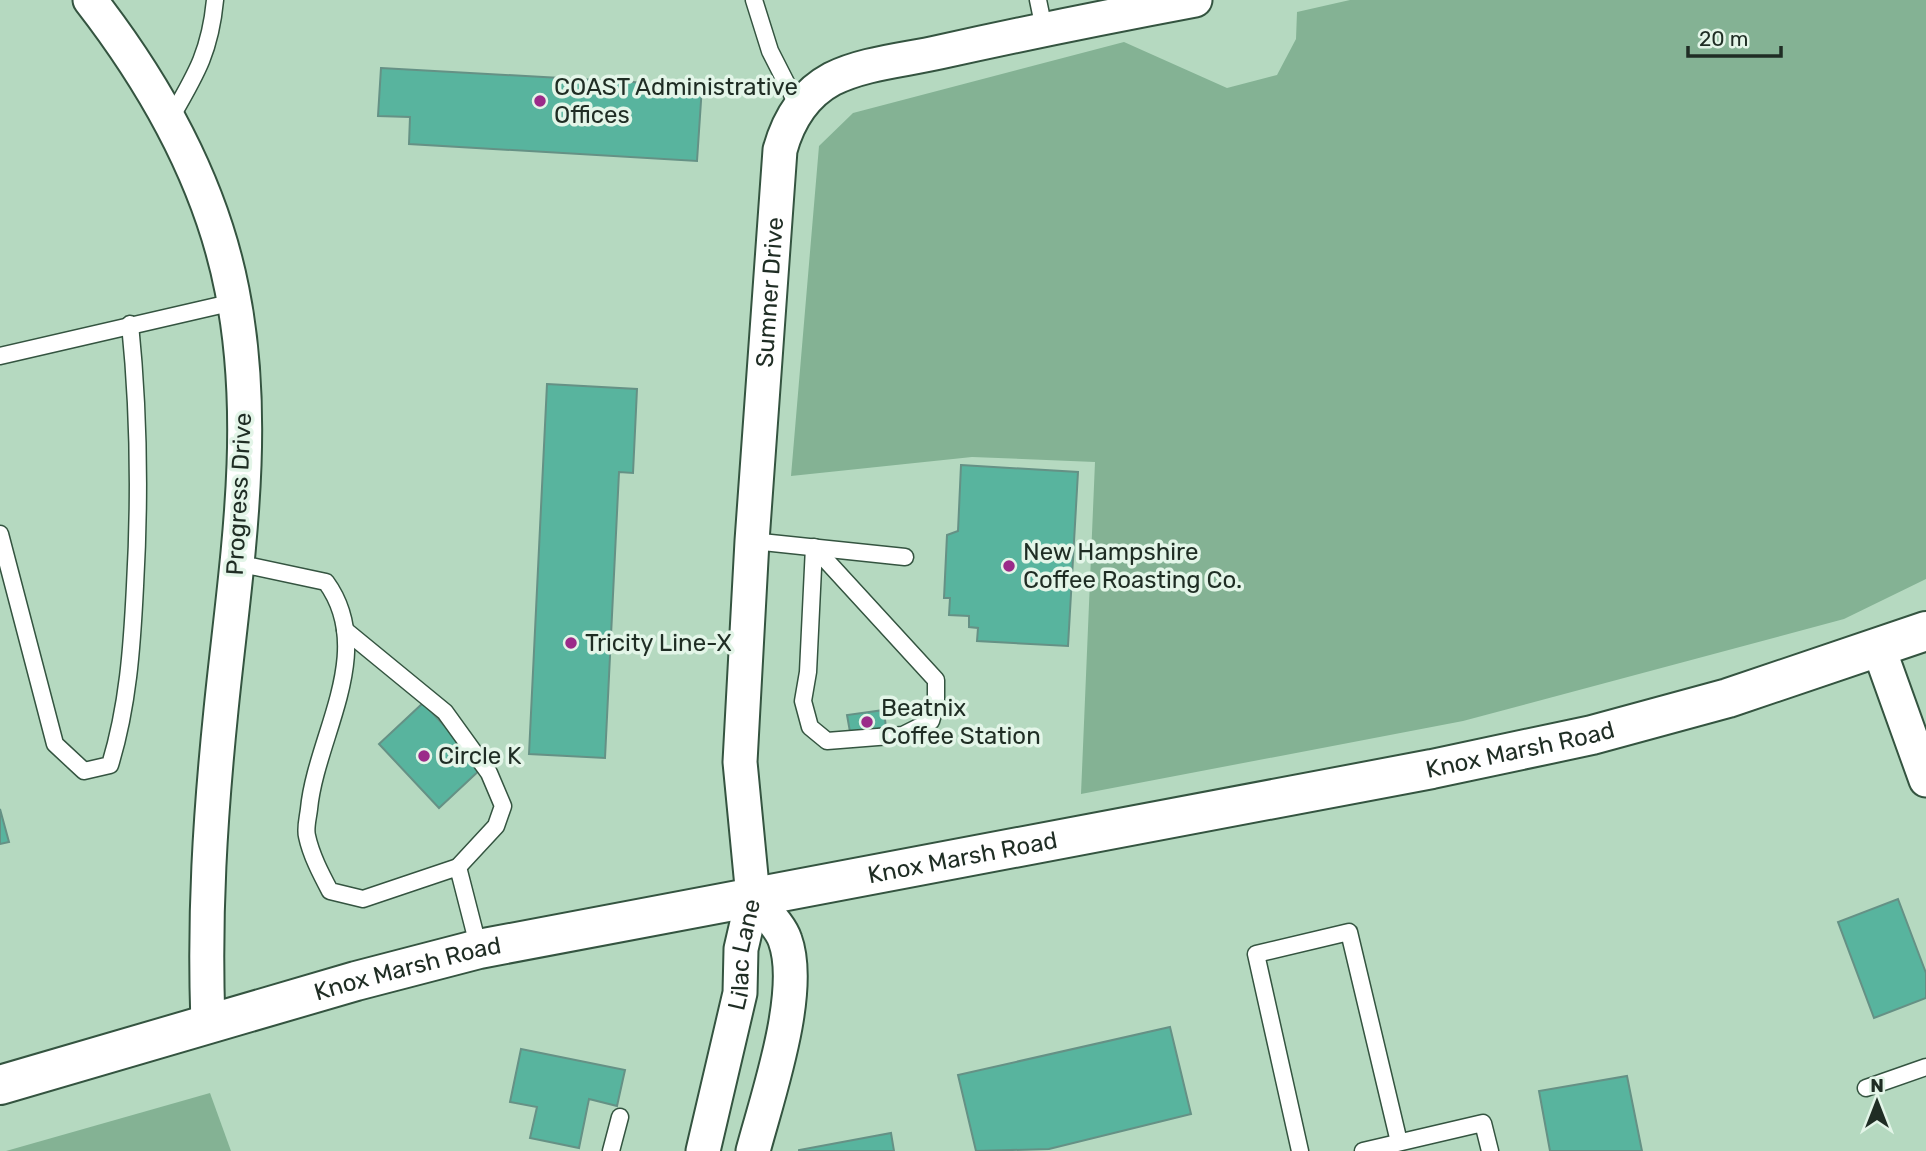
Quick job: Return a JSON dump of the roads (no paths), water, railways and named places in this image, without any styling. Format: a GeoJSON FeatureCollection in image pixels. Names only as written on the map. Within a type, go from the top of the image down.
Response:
{"type":"FeatureCollection","features":[{"type":"Feature","properties":{"kind":"main road","name":"Knox Marsh Road"},"geometry":{"type":"LineString","coordinates":[[0,1085],[479,949],[1392,777],[1592,735],[1728,698],[1926,631]]}},
{"type":"Feature","properties":{"kind":"street","name":"Progress Drive"},"geometry":{"type":"LineString","coordinates":[[90,0],[148,84],[169,121],[213,217],[234,302],[242,362],[245,436],[237,563],[208,841],[205,923],[208,1024]]}},
{"type":"Feature","properties":{"kind":"street","name":"Sumner Drive"},"geometry":{"type":"LineString","coordinates":[[753,897],[740,762],[752,541],[780,150],[787,128],[799,108],[822,86],[850,72],[1041,14],[1195,0]]}},
{"type":"Feature","properties":{"kind":"street"},"geometry":{"type":"LineString","coordinates":[[1879,649],[1926,780]]}},
{"type":"Feature","properties":{"kind":"street","name":"Lilac Lane"},"geometry":{"type":"LineString","coordinates":[[703,1151],[740,993],[741,949],[753,897]]}},
{"type":"Feature","properties":{"kind":"street","name":"Lilac Lane"},"geometry":{"type":"LineString","coordinates":[[752,1151],[787,1019],[790,985],[785,940],[753,897]]}},
{"type":"Feature","properties":{"kind":"lane"},"geometry":{"type":"LineString","coordinates":[[169,121],[203,62],[212,33],[215,0]]}},
{"type":"Feature","properties":{"kind":"lane"},"geometry":{"type":"LineString","coordinates":[[754,0],[770,51],[799,108]]}},
{"type":"Feature","properties":{"kind":"lane"},"geometry":{"type":"LineString","coordinates":[[0,356],[234,302]]}},
{"type":"Feature","properties":{"kind":"lane"},"geometry":{"type":"LineString","coordinates":[[0,534],[55,744],[84,771],[110,765],[120,732],[131,659],[138,528],[137,400],[130,324]]}},
{"type":"Feature","properties":{"kind":"lane"},"geometry":{"type":"LineString","coordinates":[[752,541],[905,557]]}},
{"type":"Feature","properties":{"kind":"lane"},"geometry":{"type":"LineString","coordinates":[[814,547],[936,680],[936,704],[931,721],[903,735],[827,741],[810,727],[803,701],[808,672],[814,547]]}},
{"type":"Feature","properties":{"kind":"lane"},"geometry":{"type":"LineString","coordinates":[[237,563],[326,582],[336,596],[345,630],[342,685],[311,786],[306,834],[318,868],[330,891],[363,899],[458,867],[496,826],[503,806],[489,773],[445,712],[345,630]]}},
{"type":"Feature","properties":{"kind":"lane"},"geometry":{"type":"LineString","coordinates":[[458,867],[479,949]]}},
{"type":"Feature","properties":{"kind":"lane"},"geometry":{"type":"LineString","coordinates":[[1300,1151],[1256,954],[1349,932],[1399,1142]]}},
{"type":"Feature","properties":{"kind":"lane"},"geometry":{"type":"LineString","coordinates":[[1866,1088],[1926,1067]]}},
{"type":"Feature","properties":{"kind":"lane"},"geometry":{"type":"LineString","coordinates":[[611,1151],[620,1117]]}},
{"type":"Feature","properties":{"kind":"lane"},"geometry":{"type":"LineString","coordinates":[[1363,1151],[1483,1123],[1490,1151]]}},
{"type":"Feature","properties":{"kind":"place","name":"COAST Administrative Offices"},"geometry":{"type":"Point","coordinates":[540,101]}},
{"type":"Feature","properties":{"kind":"place","name":"New Hampshire Coffee Roasting Co."},"geometry":{"type":"Point","coordinates":[1009,566]}},
{"type":"Feature","properties":{"kind":"place","name":"Tricity Line-X"},"geometry":{"type":"Point","coordinates":[571,643]}},
{"type":"Feature","properties":{"kind":"place","name":"Beatnix Coffee Station"},"geometry":{"type":"Point","coordinates":[867,722]}},
{"type":"Feature","properties":{"kind":"place","name":"Circle K"},"geometry":{"type":"Point","coordinates":[424,756]}}]}
